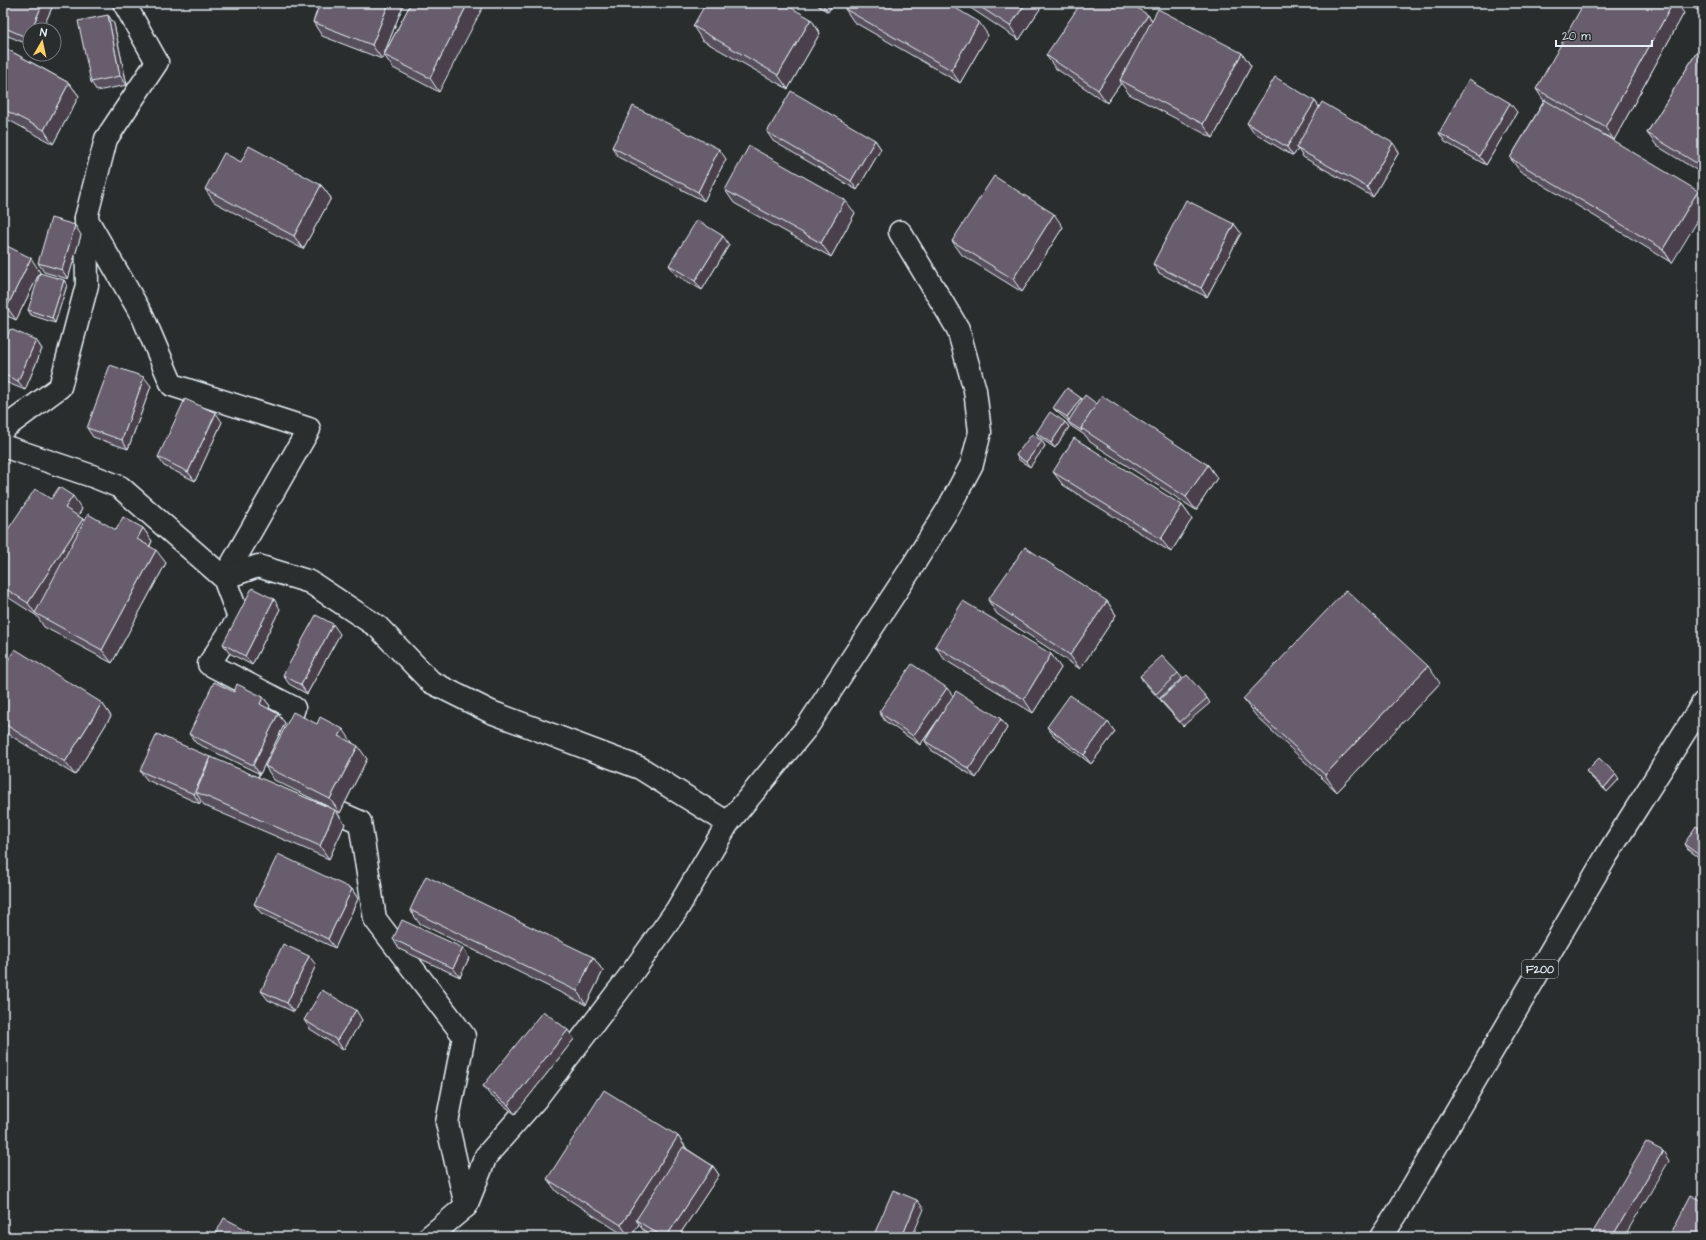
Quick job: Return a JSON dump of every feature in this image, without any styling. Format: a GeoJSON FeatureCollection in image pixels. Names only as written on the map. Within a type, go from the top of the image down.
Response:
{"type":"FeatureCollection","features":[{"type":"Feature","properties":{"kind":"street"},"geometry":{"type":"LineString","coordinates":[[3,429],[60,387],[87,285],[86,218],[106,139],[158,62],[124,3]]}},
{"type":"Feature","properties":{"kind":"street"},"geometry":{"type":"LineString","coordinates":[[86,218],[143,317],[172,385],[309,429],[224,578]]}},
{"type":"Feature","properties":{"kind":"street"},"geometry":{"type":"LineString","coordinates":[[429,1237],[466,1206],[486,1156],[536,1100],[629,978],[676,911],[728,823],[807,727],[910,570],[948,509],[972,464],[980,432],[975,390],[958,329],[900,232]]}},
{"type":"Feature","properties":{"kind":"street"},"geometry":{"type":"LineString","coordinates":[[3,446],[120,487],[224,578],[239,618],[209,664],[294,708],[269,782],[360,822],[375,919],[464,1036],[447,1123],[466,1206]]}},
{"type":"Feature","properties":{"kind":"street"},"geometry":{"type":"LineString","coordinates":[[224,578],[258,566],[310,582],[378,627],[431,682],[491,712],[640,768],[728,823]]}},
{"type":"Feature","properties":{"kind":"street","name":"F200"},"geometry":{"type":"LineString","coordinates":[[1381,1237],[1396,1215],[1607,855],[1703,703]]}},
{"type":"Feature","properties":{"kind":"building"},"geometry":{"type":"Polygon","coordinates":[[[3,3],[43,3],[35,22],[22,22],[22,35],[3,27],[3,3]]]}},
{"type":"Feature","properties":{"kind":"building"},"geometry":{"type":"Polygon","coordinates":[[[320,3],[389,3],[372,45],[313,22],[320,3]]]}},
{"type":"Feature","properties":{"kind":"building"},"geometry":{"type":"Polygon","coordinates":[[[411,3],[468,3],[430,78],[384,55],[411,3]]]}},
{"type":"Feature","properties":{"kind":"building"},"geometry":{"type":"Polygon","coordinates":[[[706,3],[783,3],[811,19],[778,75],[693,26],[706,3]]]}},
{"type":"Feature","properties":{"kind":"building"},"geometry":{"type":"Polygon","coordinates":[[[848,3],[947,3],[979,22],[951,70],[845,9],[848,3]]]}},
{"type":"Feature","properties":{"kind":"building"},"geometry":{"type":"Polygon","coordinates":[[[974,3],[1026,3],[1010,26],[974,3]]]}},
{"type":"Feature","properties":{"kind":"building"},"geometry":{"type":"Polygon","coordinates":[[[1081,3],[1130,3],[1148,15],[1098,90],[1046,55],[1081,3]]]}},
{"type":"Feature","properties":{"kind":"building"},"geometry":{"type":"Polygon","coordinates":[[[1584,3],[1673,3],[1605,127],[1536,89],[1584,3]]]}},
{"type":"Feature","properties":{"kind":"building"},"geometry":{"type":"Polygon","coordinates":[[[1694,3],[1702,3],[1699,7],[1694,3]]]}},
{"type":"Feature","properties":{"kind":"building"},"geometry":{"type":"Polygon","coordinates":[[[1158,9],[1242,53],[1203,124],[1120,80],[1158,9]]]}},
{"type":"Feature","properties":{"kind":"building"},"geometry":{"type":"Polygon","coordinates":[[[108,15],[120,76],[91,82],[78,21],[108,15]]]}},
{"type":"Feature","properties":{"kind":"building"},"geometry":{"type":"Polygon","coordinates":[[[1703,42],[1703,167],[1647,133],[1703,42]]]}},
{"type":"Feature","properties":{"kind":"building"},"geometry":{"type":"Polygon","coordinates":[[[3,47],[22,57],[22,62],[30,62],[69,83],[44,130],[3,109],[3,47]]]}},
{"type":"Feature","properties":{"kind":"building"},"geometry":{"type":"Polygon","coordinates":[[[1275,77],[1315,101],[1287,147],[1247,123],[1275,77]]]}},
{"type":"Feature","properties":{"kind":"building"},"geometry":{"type":"Polygon","coordinates":[[[1469,79],[1510,103],[1479,156],[1439,133],[1469,79]]]}},
{"type":"Feature","properties":{"kind":"building"},"geometry":{"type":"Polygon","coordinates":[[[791,91],[875,140],[851,181],[767,132],[791,91]]]}},
{"type":"Feature","properties":{"kind":"building"},"geometry":{"type":"Polygon","coordinates":[[[1545,100],[1698,191],[1663,249],[1510,158],[1545,100]]]}},
{"type":"Feature","properties":{"kind":"building"},"geometry":{"type":"Polygon","coordinates":[[[1322,102],[1393,143],[1367,187],[1296,148],[1322,102]]]}},
{"type":"Feature","properties":{"kind":"building"},"geometry":{"type":"Polygon","coordinates":[[[633,106],[719,149],[698,192],[612,147],[633,106]]]}},
{"type":"Feature","properties":{"kind":"building"},"geometry":{"type":"Polygon","coordinates":[[[249,146],[321,185],[294,236],[205,189],[224,153],[241,162],[249,146]]]}},
{"type":"Feature","properties":{"kind":"building"},"geometry":{"type":"Polygon","coordinates":[[[749,146],[845,200],[821,243],[725,190],[749,146]]]}},
{"type":"Feature","properties":{"kind":"building"},"geometry":{"type":"Polygon","coordinates":[[[994,176],[1054,214],[1013,279],[952,241],[994,176]]]}},
{"type":"Feature","properties":{"kind":"building"},"geometry":{"type":"Polygon","coordinates":[[[1186,200],[1234,224],[1201,288],[1153,264],[1186,200]]]}},
{"type":"Feature","properties":{"kind":"building"},"geometry":{"type":"Polygon","coordinates":[[[51,218],[75,225],[62,270],[38,263],[51,218]]]}},
{"type":"Feature","properties":{"kind":"building"},"geometry":{"type":"Polygon","coordinates":[[[697,220],[723,236],[695,281],[669,265],[697,220]]]}},
{"type":"Feature","properties":{"kind":"building"},"geometry":{"type":"Polygon","coordinates":[[[3,244],[31,258],[7,307],[3,305],[3,244]]]}},
{"type":"Feature","properties":{"kind":"building"},"geometry":{"type":"Polygon","coordinates":[[[40,273],[64,280],[52,318],[28,310],[40,273]]]}},
{"type":"Feature","properties":{"kind":"building"},"geometry":{"type":"Polygon","coordinates":[[[10,329],[36,340],[18,381],[3,374],[3,347],[10,329]]]}},
{"type":"Feature","properties":{"kind":"building"},"geometry":{"type":"Polygon","coordinates":[[[110,365],[144,377],[122,440],[87,428],[110,365]]]}},
{"type":"Feature","properties":{"kind":"building"},"geometry":{"type":"Polygon","coordinates":[[[1067,388],[1081,398],[1067,417],[1053,408],[1067,388]]]}},
{"type":"Feature","properties":{"kind":"building"},"geometry":{"type":"Polygon","coordinates":[[[1085,395],[1097,404],[1081,428],[1082,431],[1068,422],[1085,395]]]}},
{"type":"Feature","properties":{"kind":"building"},"geometry":{"type":"Polygon","coordinates":[[[1102,396],[1208,465],[1186,497],[1081,428],[1102,396]]]}},
{"type":"Feature","properties":{"kind":"building"},"geometry":{"type":"Polygon","coordinates":[[[185,399],[216,413],[188,472],[158,457],[185,399]]]}},
{"type":"Feature","properties":{"kind":"building"},"geometry":{"type":"Polygon","coordinates":[[[1050,412],[1065,422],[1051,443],[1036,433],[1050,412]]]}},
{"type":"Feature","properties":{"kind":"building"},"geometry":{"type":"Polygon","coordinates":[[[1032,434],[1042,441],[1026,462],[1016,455],[1032,434]]]}},
{"type":"Feature","properties":{"kind":"building"},"geometry":{"type":"Polygon","coordinates":[[[1074,438],[1182,505],[1161,539],[1053,472],[1074,438]]]}},
{"type":"Feature","properties":{"kind":"building"},"geometry":{"type":"Polygon","coordinates":[[[59,487],[73,496],[65,508],[83,519],[28,603],[3,587],[3,537],[35,489],[51,499],[59,487]]]}},
{"type":"Feature","properties":{"kind":"building"},"geometry":{"type":"Polygon","coordinates":[[[88,514],[116,530],[123,517],[143,528],[137,539],[156,550],[102,650],[35,613],[88,514]]]}},
{"type":"Feature","properties":{"kind":"building"},"geometry":{"type":"Polygon","coordinates":[[[1025,547],[1107,601],[1070,655],[988,600],[1025,547]]]}},
{"type":"Feature","properties":{"kind":"building"},"geometry":{"type":"Polygon","coordinates":[[[252,588],[274,599],[245,656],[223,644],[252,588]]]}},
{"type":"Feature","properties":{"kind":"building"},"geometry":{"type":"Polygon","coordinates":[[[1346,590],[1428,666],[1325,775],[1243,699],[1346,590]]]}},
{"type":"Feature","properties":{"kind":"building"},"geometry":{"type":"Polygon","coordinates":[[[963,601],[1051,654],[1024,699],[935,646],[963,601]]]}},
{"type":"Feature","properties":{"kind":"building"},"geometry":{"type":"Polygon","coordinates":[[[316,615],[333,624],[301,685],[283,675],[316,615]]]}},
{"type":"Feature","properties":{"kind":"building"},"geometry":{"type":"Polygon","coordinates":[[[15,649],[102,703],[65,762],[3,723],[3,668],[15,649]]]}},
{"type":"Feature","properties":{"kind":"building"},"geometry":{"type":"Polygon","coordinates":[[[1162,656],[1178,673],[1156,694],[1140,676],[1162,656]]]}},
{"type":"Feature","properties":{"kind":"building"},"geometry":{"type":"Polygon","coordinates":[[[912,664],[947,688],[913,736],[879,712],[912,664]]]}},
{"type":"Feature","properties":{"kind":"building"},"geometry":{"type":"Polygon","coordinates":[[[1187,675],[1207,698],[1180,722],[1160,699],[1187,675]]]}},
{"type":"Feature","properties":{"kind":"building"},"geometry":{"type":"Polygon","coordinates":[[[214,682],[234,692],[237,684],[263,697],[260,704],[278,714],[253,765],[189,734],[214,682]]]}},
{"type":"Feature","properties":{"kind":"building"},"geometry":{"type":"Polygon","coordinates":[[[956,691],[1001,719],[969,769],[925,741],[956,691]]]}},
{"type":"Feature","properties":{"kind":"building"},"geometry":{"type":"Polygon","coordinates":[[[1070,695],[1108,722],[1084,755],[1047,727],[1070,695]]]}},
{"type":"Feature","properties":{"kind":"building"},"geometry":{"type":"Polygon","coordinates":[[[293,712],[317,724],[320,717],[343,729],[339,736],[358,746],[330,799],[265,766],[293,712]]]}},
{"type":"Feature","properties":{"kind":"building"},"geometry":{"type":"Polygon","coordinates":[[[157,734],[210,757],[194,794],[140,771],[157,734]]]}},
{"type":"Feature","properties":{"kind":"building"},"geometry":{"type":"Polygon","coordinates":[[[211,757],[335,810],[320,846],[196,792],[211,757]]]}},
{"type":"Feature","properties":{"kind":"building"},"geometry":{"type":"Polygon","coordinates":[[[1599,758],[1616,774],[1604,788],[1586,771],[1599,758]]]}},
{"type":"Feature","properties":{"kind":"building"},"geometry":{"type":"Polygon","coordinates":[[[1703,818],[1703,825],[1700,823],[1703,818]]]}},
{"type":"Feature","properties":{"kind":"building"},"geometry":{"type":"Polygon","coordinates":[[[1696,826],[1703,831],[1703,858],[1684,844],[1696,826]]]}},
{"type":"Feature","properties":{"kind":"building"},"geometry":{"type":"Polygon","coordinates":[[[278,854],[352,889],[328,939],[254,904],[278,854]]]}},
{"type":"Feature","properties":{"kind":"building"},"geometry":{"type":"Polygon","coordinates":[[[426,876],[593,957],[577,991],[410,910],[426,876]]]}},
{"type":"Feature","properties":{"kind":"building"},"geometry":{"type":"Polygon","coordinates":[[[402,920],[463,948],[453,968],[393,939],[402,920]]]}},
{"type":"Feature","properties":{"kind":"building"},"geometry":{"type":"Polygon","coordinates":[[[283,944],[309,956],[287,1003],[261,991],[283,944]]]}},
{"type":"Feature","properties":{"kind":"building"},"geometry":{"type":"Polygon","coordinates":[[[322,990],[356,1010],[337,1040],[304,1020],[322,990]]]}},
{"type":"Feature","properties":{"kind":"building"},"geometry":{"type":"Polygon","coordinates":[[[543,1011],[568,1030],[508,1105],[483,1086],[543,1011]]]}},
{"type":"Feature","properties":{"kind":"building"},"geometry":{"type":"Polygon","coordinates":[[[604,1090],[678,1136],[621,1225],[547,1179],[604,1090]]]}},
{"type":"Feature","properties":{"kind":"building"},"geometry":{"type":"Polygon","coordinates":[[[1646,1142],[1663,1151],[1612,1237],[1590,1237],[1646,1142]]]}},
{"type":"Feature","properties":{"kind":"building"},"geometry":{"type":"Polygon","coordinates":[[[683,1147],[713,1166],[666,1237],[663,1237],[636,1220],[683,1147]]]}},
{"type":"Feature","properties":{"kind":"building"},"geometry":{"type":"Polygon","coordinates":[[[893,1190],[917,1200],[902,1237],[873,1237],[893,1190]]]}},
{"type":"Feature","properties":{"kind":"building"},"geometry":{"type":"Polygon","coordinates":[[[1691,1195],[1703,1201],[1703,1237],[1669,1237],[1691,1195]]]}},
{"type":"Feature","properties":{"kind":"building"},"geometry":{"type":"Polygon","coordinates":[[[224,1218],[260,1237],[214,1237],[224,1218]]]}},
{"type":"Feature","properties":{"kind":"building"},"geometry":{"type":"Polygon","coordinates":[[[1239,1234],[1242,1237],[1235,1237],[1239,1234]]]}}]}
